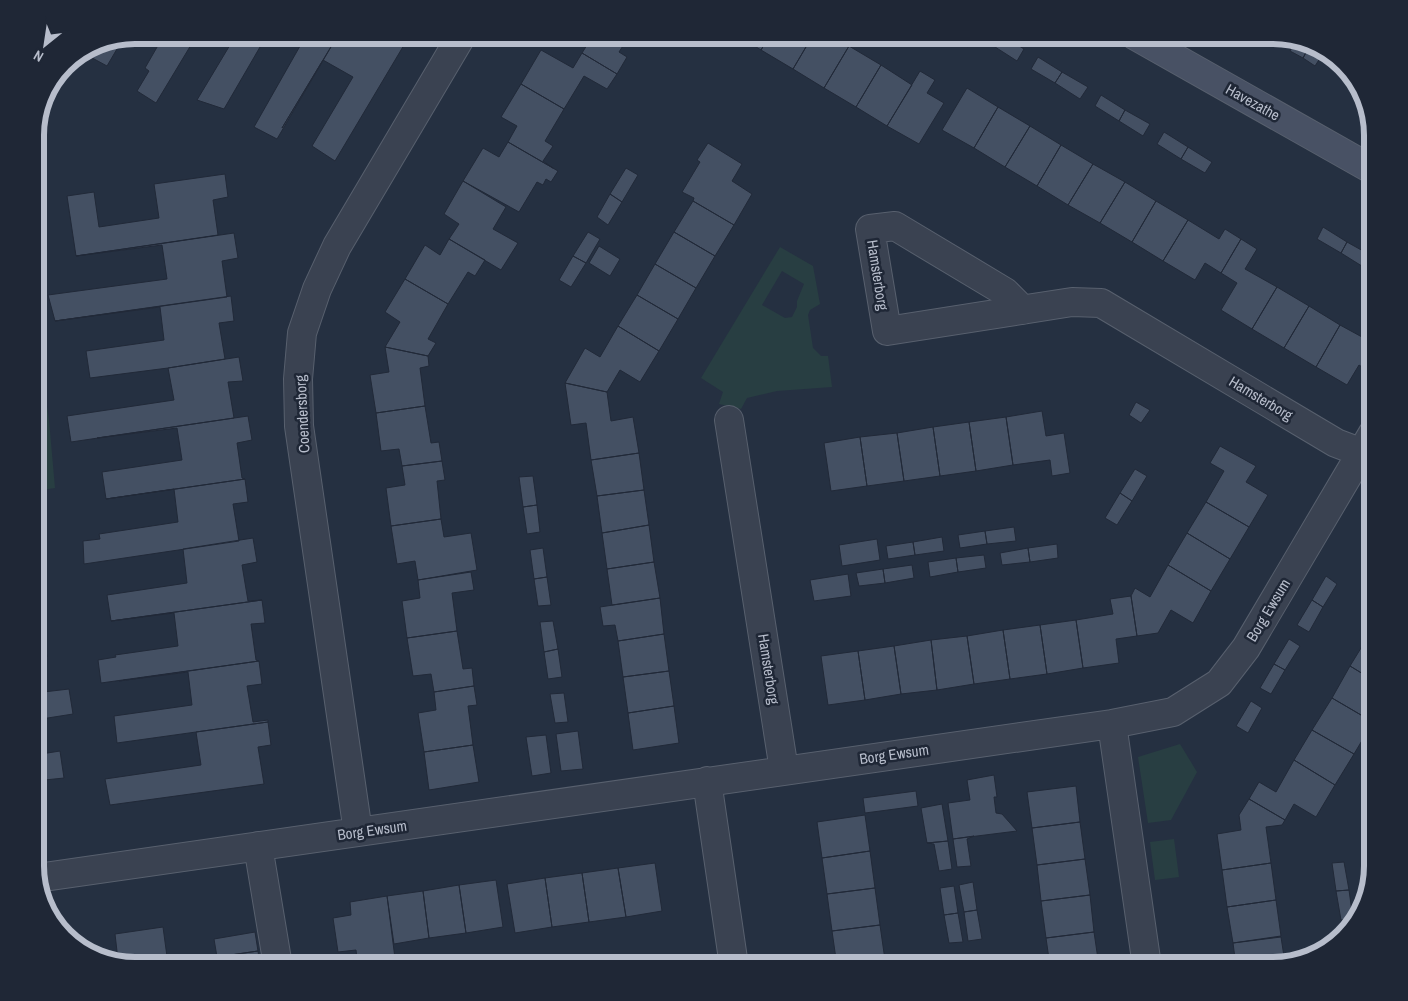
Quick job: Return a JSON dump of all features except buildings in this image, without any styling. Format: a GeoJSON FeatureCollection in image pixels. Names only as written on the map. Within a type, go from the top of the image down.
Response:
{"type":"FeatureCollection","features":[{"type":"Feature","properties":{"kind":"street","name":"Coendersborg"},"geometry":{"type":"LineString","coordinates":[[358,832],[299,426],[298,379],[302,333],[317,289],[337,246],[457,44]]}},
{"type":"Feature","properties":{"kind":"street","name":"Havezathe"},"geometry":{"type":"LineString","coordinates":[[1150,44],[1364,165]]}},
{"type":"Feature","properties":{"kind":"street","name":"Hamsterborg"},"geometry":{"type":"LineString","coordinates":[[1023,310],[1005,292],[895,226],[870,229],[887,332],[1023,310],[1072,302],[1101,303],[1336,443],[1364,447]]}},
{"type":"Feature","properties":{"kind":"street","name":"Hamsterborg"},"geometry":{"type":"LineString","coordinates":[[729,420],[784,770]]}},
{"type":"Feature","properties":{"kind":"street","name":"Borg Ewsum"},"geometry":{"type":"LineString","coordinates":[[45,877],[1112,724],[1173,712],[1219,683],[1246,648],[1364,456]]}},
{"type":"Feature","properties":{"kind":"street"},"geometry":{"type":"LineString","coordinates":[[1112,724],[1146,957]]}},
{"type":"Feature","properties":{"kind":"street"},"geometry":{"type":"LineString","coordinates":[[707,781],[733,957]]}},
{"type":"Feature","properties":{"kind":"street"},"geometry":{"type":"LineString","coordinates":[[258,846],[276,957]]}},
{"type":"Feature","properties":{"kind":"green space"},"geometry":{"type":"Polygon","coordinates":[[[780,247],[813,266],[820,304],[810,310],[808,315],[813,348],[821,356],[828,356],[832,387],[777,391],[747,398],[741,409],[719,404],[723,392],[701,378],[780,247]],[[782,271],[762,305],[785,318],[792,317],[804,284],[782,271]]]}},
{"type":"Feature","properties":{"kind":"green space"},"geometry":{"type":"Polygon","coordinates":[[[44,385],[49,420],[55,488],[44,490],[44,385]]]}},
{"type":"Feature","properties":{"kind":"green space"},"geometry":{"type":"Polygon","coordinates":[[[1180,744],[1197,772],[1171,820],[1148,823],[1138,757],[1180,744]]]}},
{"type":"Feature","properties":{"kind":"green space"},"geometry":{"type":"Polygon","coordinates":[[[1174,839],[1179,877],[1155,880],[1150,842],[1174,839]]]}}]}
